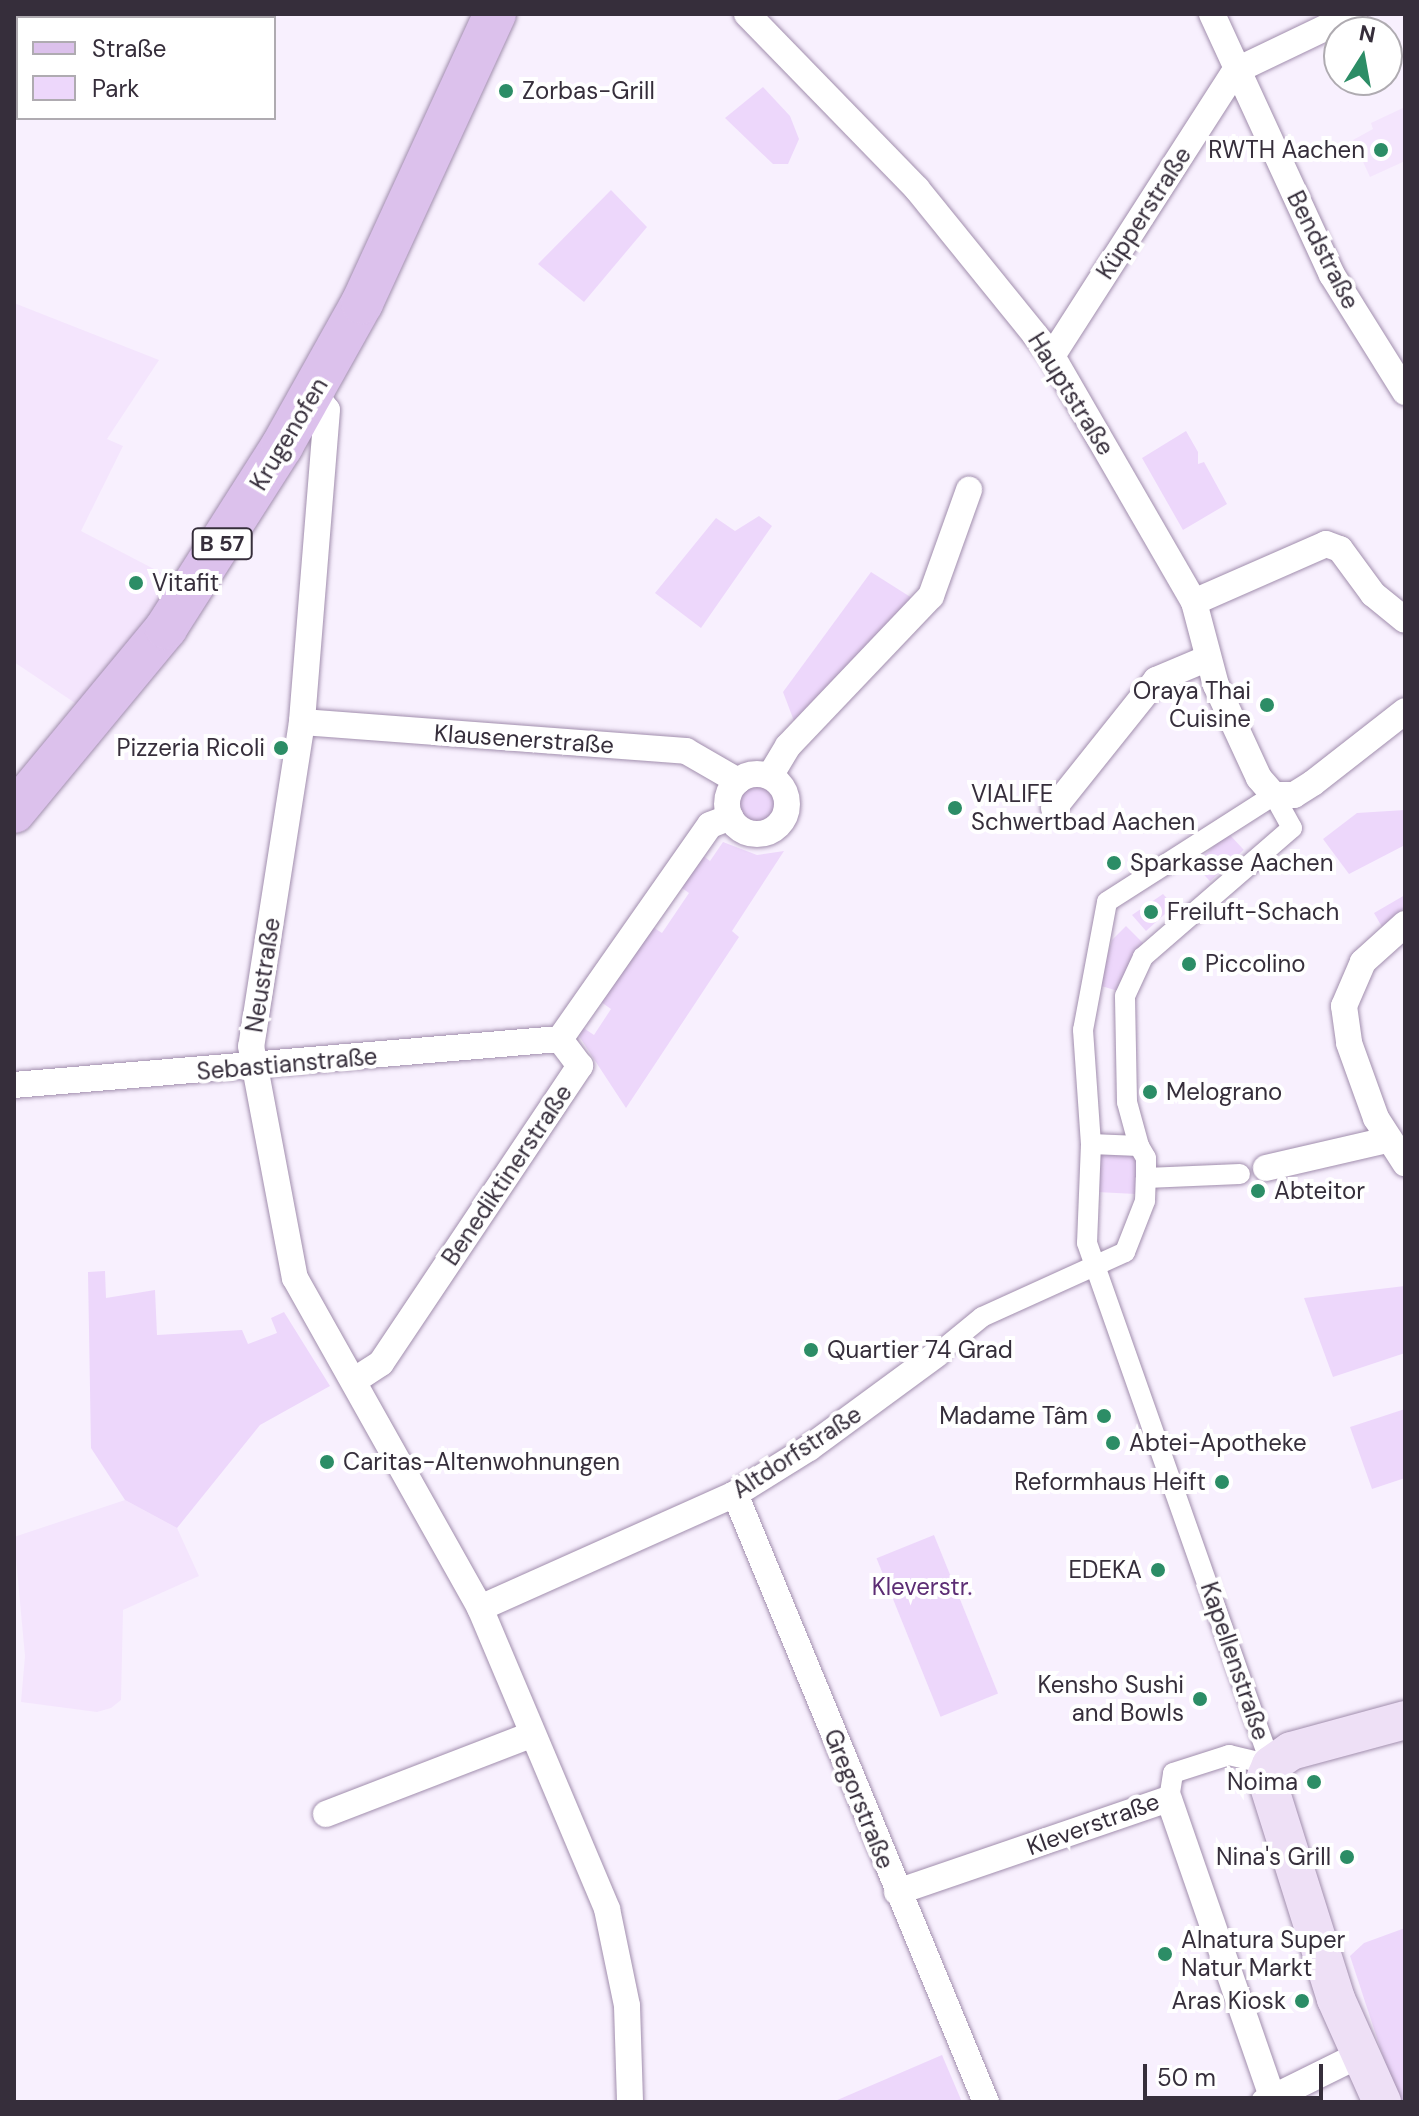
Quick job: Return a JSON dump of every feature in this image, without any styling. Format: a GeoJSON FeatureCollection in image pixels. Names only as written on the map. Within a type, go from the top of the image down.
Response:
{"type":"FeatureCollection","features":[{"type":"Feature","properties":{"kind":"main road","name":"Krugenofen"},"geometry":{"type":"LineString","coordinates":[[14,812],[166,628],[314,393],[372,283],[495,14]]}},
{"type":"Feature","properties":{"kind":"main road"},"geometry":{"type":"LineString","coordinates":[[1271,1765],[1291,1751],[1405,1720]]}},
{"type":"Feature","properties":{"kind":"main road","name":"Kapellenstraße"},"geometry":{"type":"LineString","coordinates":[[1271,1765],[1268,1794],[1336,1999],[1363,2053],[1382,2102]]}},
{"type":"Feature","properties":{"kind":"street","name":"Hauptstraße"},"geometry":{"type":"LineString","coordinates":[[747,14],[917,189],[1052,356],[1194,602],[1208,658],[1259,778],[1274,795]]}},
{"type":"Feature","properties":{"kind":"street","name":"Bendstraße"},"geometry":{"type":"LineString","coordinates":[[1212,14],[1235,71],[1332,275],[1405,392]]}},
{"type":"Feature","properties":{"kind":"street"},"geometry":{"type":"LineString","coordinates":[[1235,71],[1354,14]]}},
{"type":"Feature","properties":{"kind":"street","name":"Küpperstraße"},"geometry":{"type":"LineString","coordinates":[[1052,356],[1235,71]]}},
{"type":"Feature","properties":{"kind":"street","name":"Neustraße"},"geometry":{"type":"LineString","coordinates":[[314,393],[327,410],[302,722],[251,1046],[295,1278],[355,1380],[480,1608],[607,1909],[627,2006],[630,2102]]}},
{"type":"Feature","properties":{"kind":"street"},"geometry":{"type":"LineString","coordinates":[[770,776],[788,746],[931,596],[969,490]]}},
{"type":"Feature","properties":{"kind":"street"},"geometry":{"type":"LineString","coordinates":[[1194,602],[1326,544],[1340,549],[1373,594],[1405,620]]}},
{"type":"Feature","properties":{"kind":"street"},"geometry":{"type":"LineString","coordinates":[[1054,808],[1156,680],[1208,658]]}},
{"type":"Feature","properties":{"kind":"street"},"geometry":{"type":"LineString","coordinates":[[1240,1174],[1146,1178],[1146,1158],[1139,1146],[1127,1102],[1125,996],[1143,957],[1292,828],[1274,795],[1294,795],[1313,783],[1405,711]]}},
{"type":"Feature","properties":{"kind":"street","name":"Klausenerstraße"},"geometry":{"type":"LineString","coordinates":[[302,722],[686,751],[738,781]]}},
{"type":"Feature","properties":{"kind":"street"},"geometry":{"type":"LineString","coordinates":[[753,774],[770,776],[787,799],[778,826],[752,833],[740,829],[731,817],[728,798],[738,781],[753,774]]}},
{"type":"Feature","properties":{"kind":"street","name":"Kapellenstraße"},"geometry":{"type":"LineString","coordinates":[[1271,1765],[1087,1243],[1091,1144],[1083,1030],[1107,902],[1274,795]]}},
{"type":"Feature","properties":{"kind":"street"},"geometry":{"type":"LineString","coordinates":[[560,1039],[710,825],[731,817]]}},
{"type":"Feature","properties":{"kind":"street"},"geometry":{"type":"LineString","coordinates":[[1396,932],[1363,962],[1344,1006],[1349,1043],[1387,1140],[1405,1163]]}},
{"type":"Feature","properties":{"kind":"street","name":"Sebastianstraße"},"geometry":{"type":"LineString","coordinates":[[14,1085],[256,1068],[560,1039]]}},
{"type":"Feature","properties":{"kind":"street","name":"Benediktinerstraße"},"geometry":{"type":"LineString","coordinates":[[355,1380],[381,1363],[580,1066],[560,1039]]}},
{"type":"Feature","properties":{"kind":"street"},"geometry":{"type":"LineString","coordinates":[[1266,1168],[1387,1140]]}},
{"type":"Feature","properties":{"kind":"street"},"geometry":{"type":"LineString","coordinates":[[1091,1144],[1139,1146]]}},
{"type":"Feature","properties":{"kind":"street","name":"Altdorfstraße"},"geometry":{"type":"LineString","coordinates":[[480,1608],[735,1494],[809,1448],[982,1317],[1095,1263],[1125,1252],[1145,1201],[1146,1178]]}},
{"type":"Feature","properties":{"kind":"street","name":"Gregorstraße"},"geometry":{"type":"LineString","coordinates":[[735,1494],[986,2102]]}},
{"type":"Feature","properties":{"kind":"street"},"geometry":{"type":"LineString","coordinates":[[326,1814],[531,1735]]}},
{"type":"Feature","properties":{"kind":"street","name":"Kleverstraße"},"geometry":{"type":"LineString","coordinates":[[897,1892],[1169,1799],[1173,1773],[1229,1755],[1271,1765]]}},
{"type":"Feature","properties":{"kind":"street"},"geometry":{"type":"LineString","coordinates":[[1169,1799],[1268,2099],[1363,2053]]}},
{"type":"Feature","properties":{"kind":"shaded area","name":"RWTH Aachen"},"geometry":{"type":"Polygon","coordinates":[[[1405,107],[1405,161],[1370,177],[1353,140],[1373,129],[1371,123],[1405,107]]]}},
{"type":"Feature","properties":{"kind":"shaded area"},"geometry":{"type":"Polygon","coordinates":[[[14,303],[159,360],[107,439],[123,446],[81,531],[177,581],[81,707],[14,662],[14,303]]]}},
{"type":"Feature","properties":{"kind":"shaded area"},"geometry":{"type":"Polygon","coordinates":[[[125,1500],[177,1528],[199,1576],[123,1610],[121,1700],[111,1708],[97,1712],[21,1702],[25,1656],[14,1537],[125,1500]]]}},
{"type":"Feature","properties":{"kind":"green space"},"geometry":{"type":"Polygon","coordinates":[[[763,87],[790,116],[799,139],[788,164],[773,164],[725,118],[763,87]]]}},
{"type":"Feature","properties":{"kind":"green space"},"geometry":{"type":"Polygon","coordinates":[[[611,190],[647,227],[584,302],[538,264],[611,190]]]}},
{"type":"Feature","properties":{"kind":"green space"},"geometry":{"type":"Polygon","coordinates":[[[1186,431],[1198,452],[1198,464],[1204,462],[1227,504],[1183,530],[1142,458],[1186,431]]]}},
{"type":"Feature","properties":{"kind":"green space"},"geometry":{"type":"Polygon","coordinates":[[[759,516],[772,526],[701,628],[655,593],[716,518],[735,531],[759,516]]]}},
{"type":"Feature","properties":{"kind":"green space"},"geometry":{"type":"Polygon","coordinates":[[[871,572],[912,598],[794,721],[783,692],[871,572]]]}},
{"type":"Feature","properties":{"kind":"green space"},"geometry":{"type":"Polygon","coordinates":[[[756,784],[771,790],[777,805],[771,820],[756,826],[741,820],[735,805],[741,790],[756,784]]]}},
{"type":"Feature","properties":{"kind":"green space"},"geometry":{"type":"Polygon","coordinates":[[[1405,810],[1405,845],[1349,874],[1323,839],[1357,813],[1405,810]]]}},
{"type":"Feature","properties":{"kind":"green space"},"geometry":{"type":"Polygon","coordinates":[[[1228,833],[1244,850],[1210,881],[1194,864],[1228,833]]]}},
{"type":"Feature","properties":{"kind":"green space"},"geometry":{"type":"Polygon","coordinates":[[[723,842],[757,855],[784,851],[732,931],[739,937],[626,1108],[573,1027],[576,1023],[594,1035],[611,1009],[594,997],[645,922],[662,933],[689,893],[672,881],[695,850],[710,861],[723,842]]]}},
{"type":"Feature","properties":{"kind":"green space","name":"Freiluft-Schach"},"geometry":{"type":"Polygon","coordinates":[[[1163,894],[1174,906],[1146,931],[1132,915],[1163,894]]]}},
{"type":"Feature","properties":{"kind":"green space"},"geometry":{"type":"Polygon","coordinates":[[[1405,895],[1405,907],[1382,927],[1374,913],[1405,895]]]}},
{"type":"Feature","properties":{"kind":"green space"},"geometry":{"type":"Polygon","coordinates":[[[1126,926],[1145,945],[1118,991],[1098,985],[1112,940],[1126,926]]]}},
{"type":"Feature","properties":{"kind":"green space"},"geometry":{"type":"Polygon","coordinates":[[[1099,1153],[1138,1155],[1136,1194],[1097,1192],[1099,1153]]]}},
{"type":"Feature","properties":{"kind":"green space"},"geometry":{"type":"Polygon","coordinates":[[[105,1271],[106,1298],[155,1290],[157,1335],[242,1330],[248,1344],[277,1333],[271,1318],[284,1312],[330,1386],[260,1425],[177,1528],[125,1500],[91,1448],[88,1272],[105,1271]]]}},
{"type":"Feature","properties":{"kind":"green space"},"geometry":{"type":"Polygon","coordinates":[[[1405,1286],[1405,1353],[1333,1377],[1304,1298],[1405,1286]]]}},
{"type":"Feature","properties":{"kind":"green space"},"geometry":{"type":"Polygon","coordinates":[[[1405,1409],[1405,1478],[1372,1489],[1350,1427],[1405,1409]]]}},
{"type":"Feature","properties":{"kind":"green space","name":"Kleverstr."},"geometry":{"type":"Polygon","coordinates":[[[934,1535],[998,1694],[941,1717],[877,1558],[934,1535]]]}},
{"type":"Feature","properties":{"kind":"green space"},"geometry":{"type":"Polygon","coordinates":[[[1405,1928],[1405,2102],[1398,2102],[1350,1956],[1364,1943],[1405,1928]]]}},
{"type":"Feature","properties":{"kind":"green space"},"geometry":{"type":"Polygon","coordinates":[[[942,2055],[962,2102],[835,2102],[835,2101],[942,2055]]]}},
{"type":"Feature","properties":{"kind":"place","name":"Zorbas-Grill"},"geometry":{"type":"Point","coordinates":[506,91]}},
{"type":"Feature","properties":{"kind":"place","name":"RWTH Aachen"},"geometry":{"type":"Point","coordinates":[1381,150]}},
{"type":"Feature","properties":{"kind":"place","name":"Vitafit"},"geometry":{"type":"Point","coordinates":[136,583]}},
{"type":"Feature","properties":{"kind":"place","name":"Oraya Thai Cuisine"},"geometry":{"type":"Point","coordinates":[1267,705]}},
{"type":"Feature","properties":{"kind":"place","name":"Pizzeria Ricoli"},"geometry":{"type":"Point","coordinates":[281,748]}},
{"type":"Feature","properties":{"kind":"place","name":"VIALIFE Schwertbad Aachen"},"geometry":{"type":"Point","coordinates":[955,808]}},
{"type":"Feature","properties":{"kind":"place","name":"Sparkasse Aachen"},"geometry":{"type":"Point","coordinates":[1114,863]}},
{"type":"Feature","properties":{"kind":"place","name":"Freiluft-Schach"},"geometry":{"type":"Point","coordinates":[1151,912]}},
{"type":"Feature","properties":{"kind":"place","name":"Piccolino"},"geometry":{"type":"Point","coordinates":[1189,964]}},
{"type":"Feature","properties":{"kind":"place","name":"Melograno"},"geometry":{"type":"Point","coordinates":[1150,1092]}},
{"type":"Feature","properties":{"kind":"place","name":"Abteitor"},"geometry":{"type":"Point","coordinates":[1258,1191]}},
{"type":"Feature","properties":{"kind":"place","name":"Quartier 74 Grad"},"geometry":{"type":"Point","coordinates":[811,1350]}},
{"type":"Feature","properties":{"kind":"place","name":"Madame Tâm"},"geometry":{"type":"Point","coordinates":[1104,1416]}},
{"type":"Feature","properties":{"kind":"place","name":"Abtei-Apotheke"},"geometry":{"type":"Point","coordinates":[1113,1443]}},
{"type":"Feature","properties":{"kind":"place","name":"Caritas-Altenwohnungen"},"geometry":{"type":"Point","coordinates":[327,1462]}},
{"type":"Feature","properties":{"kind":"place","name":"Reformhaus Heift"},"geometry":{"type":"Point","coordinates":[1222,1482]}},
{"type":"Feature","properties":{"kind":"place","name":"EDEKA"},"geometry":{"type":"Point","coordinates":[1158,1570]}},
{"type":"Feature","properties":{"kind":"place","name":"Kensho Sushi and Bowls"},"geometry":{"type":"Point","coordinates":[1200,1699]}},
{"type":"Feature","properties":{"kind":"place","name":"Noima"},"geometry":{"type":"Point","coordinates":[1314,1782]}},
{"type":"Feature","properties":{"kind":"place","name":"Nina's Grill"},"geometry":{"type":"Point","coordinates":[1347,1857]}},
{"type":"Feature","properties":{"kind":"place","name":"Alnatura Super Natur Markt"},"geometry":{"type":"Point","coordinates":[1165,1954]}},
{"type":"Feature","properties":{"kind":"place","name":"Aras Kiosk"},"geometry":{"type":"Point","coordinates":[1302,2001]}}]}
